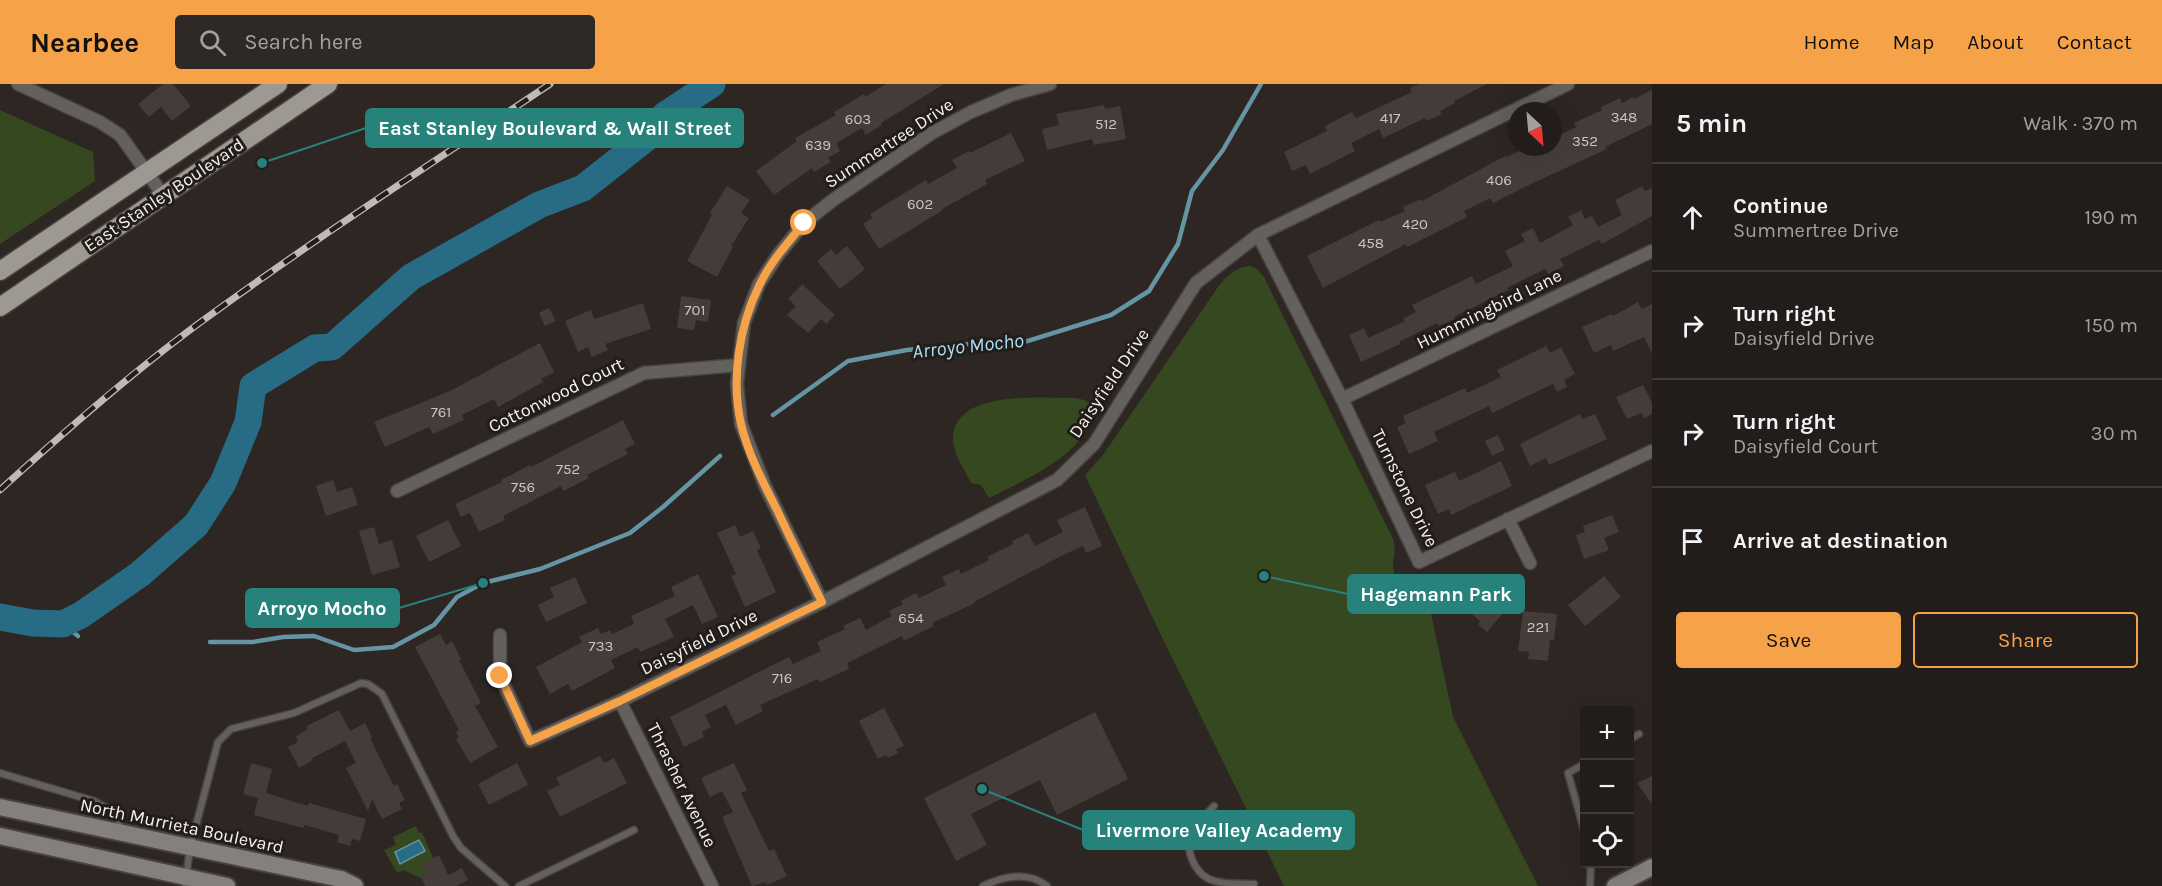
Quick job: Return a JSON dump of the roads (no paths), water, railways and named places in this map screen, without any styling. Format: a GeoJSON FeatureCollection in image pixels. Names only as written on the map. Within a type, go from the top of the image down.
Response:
{"type":"FeatureCollection","features":[{"type":"Feature","properties":{"kind":"main road","name":"East Stanley Boulevard"},"geometry":{"type":"LineString","coordinates":[[0,271],[278,84]]}},
{"type":"Feature","properties":{"kind":"main road","name":"East Stanley Boulevard"},"geometry":{"type":"LineString","coordinates":[[0,307],[328,84]]}},
{"type":"Feature","properties":{"kind":"main road","name":"North Murrieta Boulevard"},"geometry":{"type":"LineString","coordinates":[[0,807],[341,879],[355,886]]}},
{"type":"Feature","properties":{"kind":"main road"},"geometry":{"type":"LineString","coordinates":[[0,836],[186,881],[227,886]]}},
{"type":"Feature","properties":{"kind":"main road"},"geometry":{"type":"LineString","coordinates":[[1615,886],[1652,867]]}},
{"type":"Feature","properties":{"kind":"street"},"geometry":{"type":"LineString","coordinates":[[18,84],[100,122],[120,135],[163,195]]}},
{"type":"Feature","properties":{"kind":"street","name":"Summertree Drive"},"geometry":{"type":"LineString","coordinates":[[822,602],[765,486],[741,424],[737,384],[744,323],[759,284],[778,255],[804,223],[833,200],[932,133],[971,112],[1011,95],[1050,84]]}},
{"type":"Feature","properties":{"kind":"street","name":"Daisyfield Drive"},"geometry":{"type":"LineString","coordinates":[[500,635],[500,676],[530,741],[620,701],[822,602],[1057,480],[1094,444],[1196,284],[1258,235],[1568,84]]}},
{"type":"Feature","properties":{"kind":"street","name":"Turnstone Drive"},"geometry":{"type":"LineString","coordinates":[[1258,235],[1341,399],[1419,562],[1652,451]]}},
{"type":"Feature","properties":{"kind":"street","name":"Hummingbird Lane"},"geometry":{"type":"LineString","coordinates":[[1341,399],[1652,251]]}},
{"type":"Feature","properties":{"kind":"street","name":"Cottonwood Court"},"geometry":{"type":"LineString","coordinates":[[397,491],[644,373],[739,365]]}},
{"type":"Feature","properties":{"kind":"street"},"geometry":{"type":"LineString","coordinates":[[1508,519],[1530,564]]}},
{"type":"Feature","properties":{"kind":"street","name":"Thrasher Avenue"},"geometry":{"type":"LineString","coordinates":[[620,701],[712,886]]}},
{"type":"Feature","properties":{"kind":"lane"},"geometry":{"type":"LineString","coordinates":[[186,881],[190,848],[218,742],[224,735],[231,729],[243,725],[294,713],[361,683],[368,684],[382,694],[448,828],[461,848],[505,886]]}},
{"type":"Feature","properties":{"kind":"lane"},"geometry":{"type":"LineString","coordinates":[[1634,736],[1639,734]]}},
{"type":"Feature","properties":{"kind":"lane"},"geometry":{"type":"LineString","coordinates":[[1580,766],[1568,773],[1580,816]]}},
{"type":"Feature","properties":{"kind":"lane"},"geometry":{"type":"LineString","coordinates":[[0,773],[94,801],[108,809],[120,812],[118,833]]}},
{"type":"Feature","properties":{"kind":"lane"},"geometry":{"type":"LineString","coordinates":[[1214,806],[1192,833],[1190,844],[1193,861],[1201,874],[1215,881],[1254,884]]}},
{"type":"Feature","properties":{"kind":"lane"},"geometry":{"type":"LineString","coordinates":[[519,886],[634,830]]}},
{"type":"Feature","properties":{"kind":"lane"},"geometry":{"type":"LineString","coordinates":[[1590,886],[1591,868]]}},
{"type":"Feature","properties":{"kind":"lane"},"geometry":{"type":"LineString","coordinates":[[983,886],[998,879],[1024,876],[1038,879],[1047,886]]}},
{"type":"Feature","properties":{"kind":"water"},"geometry":{"type":"Polygon","coordinates":[[[419,840],[425,851],[400,864],[395,852],[419,840]]]}},
{"type":"Feature","properties":{"kind":"waterway","name":"Arroyo Mocho"},"geometry":{"type":"LineString","coordinates":[[0,617],[33,623],[63,624],[81,615],[140,574],[196,525],[223,483],[248,422],[253,386],[315,348],[332,347],[411,277],[539,205],[583,188],[649,136],[665,115],[712,84]]}},
{"type":"Feature","properties":{"kind":"waterway","name":"Arroyo Mocho"},"geometry":{"type":"LineString","coordinates":[[773,415],[848,361],[907,350],[970,344],[1015,345],[1111,315],[1149,291],[1178,244],[1192,191],[1223,150],[1261,84]]}},
{"type":"Feature","properties":{"kind":"waterway","name":"Arroyo Mocho"},"geometry":{"type":"LineString","coordinates":[[210,642],[253,642],[283,637],[314,636],[354,650],[393,647],[434,625],[457,597],[483,583],[540,569],[630,533],[720,456]]}},
{"type":"Feature","properties":{"kind":"waterway","name":"Arroyo Mocho"},"geometry":{"type":"LineString","coordinates":[[63,624],[78,636]]}},
{"type":"Feature","properties":{"kind":"railway"},"geometry":{"type":"LineString","coordinates":[[0,490],[97,404],[198,324],[329,232],[550,84]]}},
{"type":"Feature","properties":{"kind":"place","name":"East Stanley Boulevard & Wall Street"},"geometry":{"type":"Point","coordinates":[262,163]}},
{"type":"Feature","properties":{"kind":"place","name":"Hagemann Park"},"geometry":{"type":"Point","coordinates":[1264,576]}},
{"type":"Feature","properties":{"kind":"place","name":"Arroyo Mocho"},"geometry":{"type":"Point","coordinates":[483,583]}},
{"type":"Feature","properties":{"kind":"place","name":"Livermore Valley Academy"},"geometry":{"type":"Point","coordinates":[982,789]}}]}
